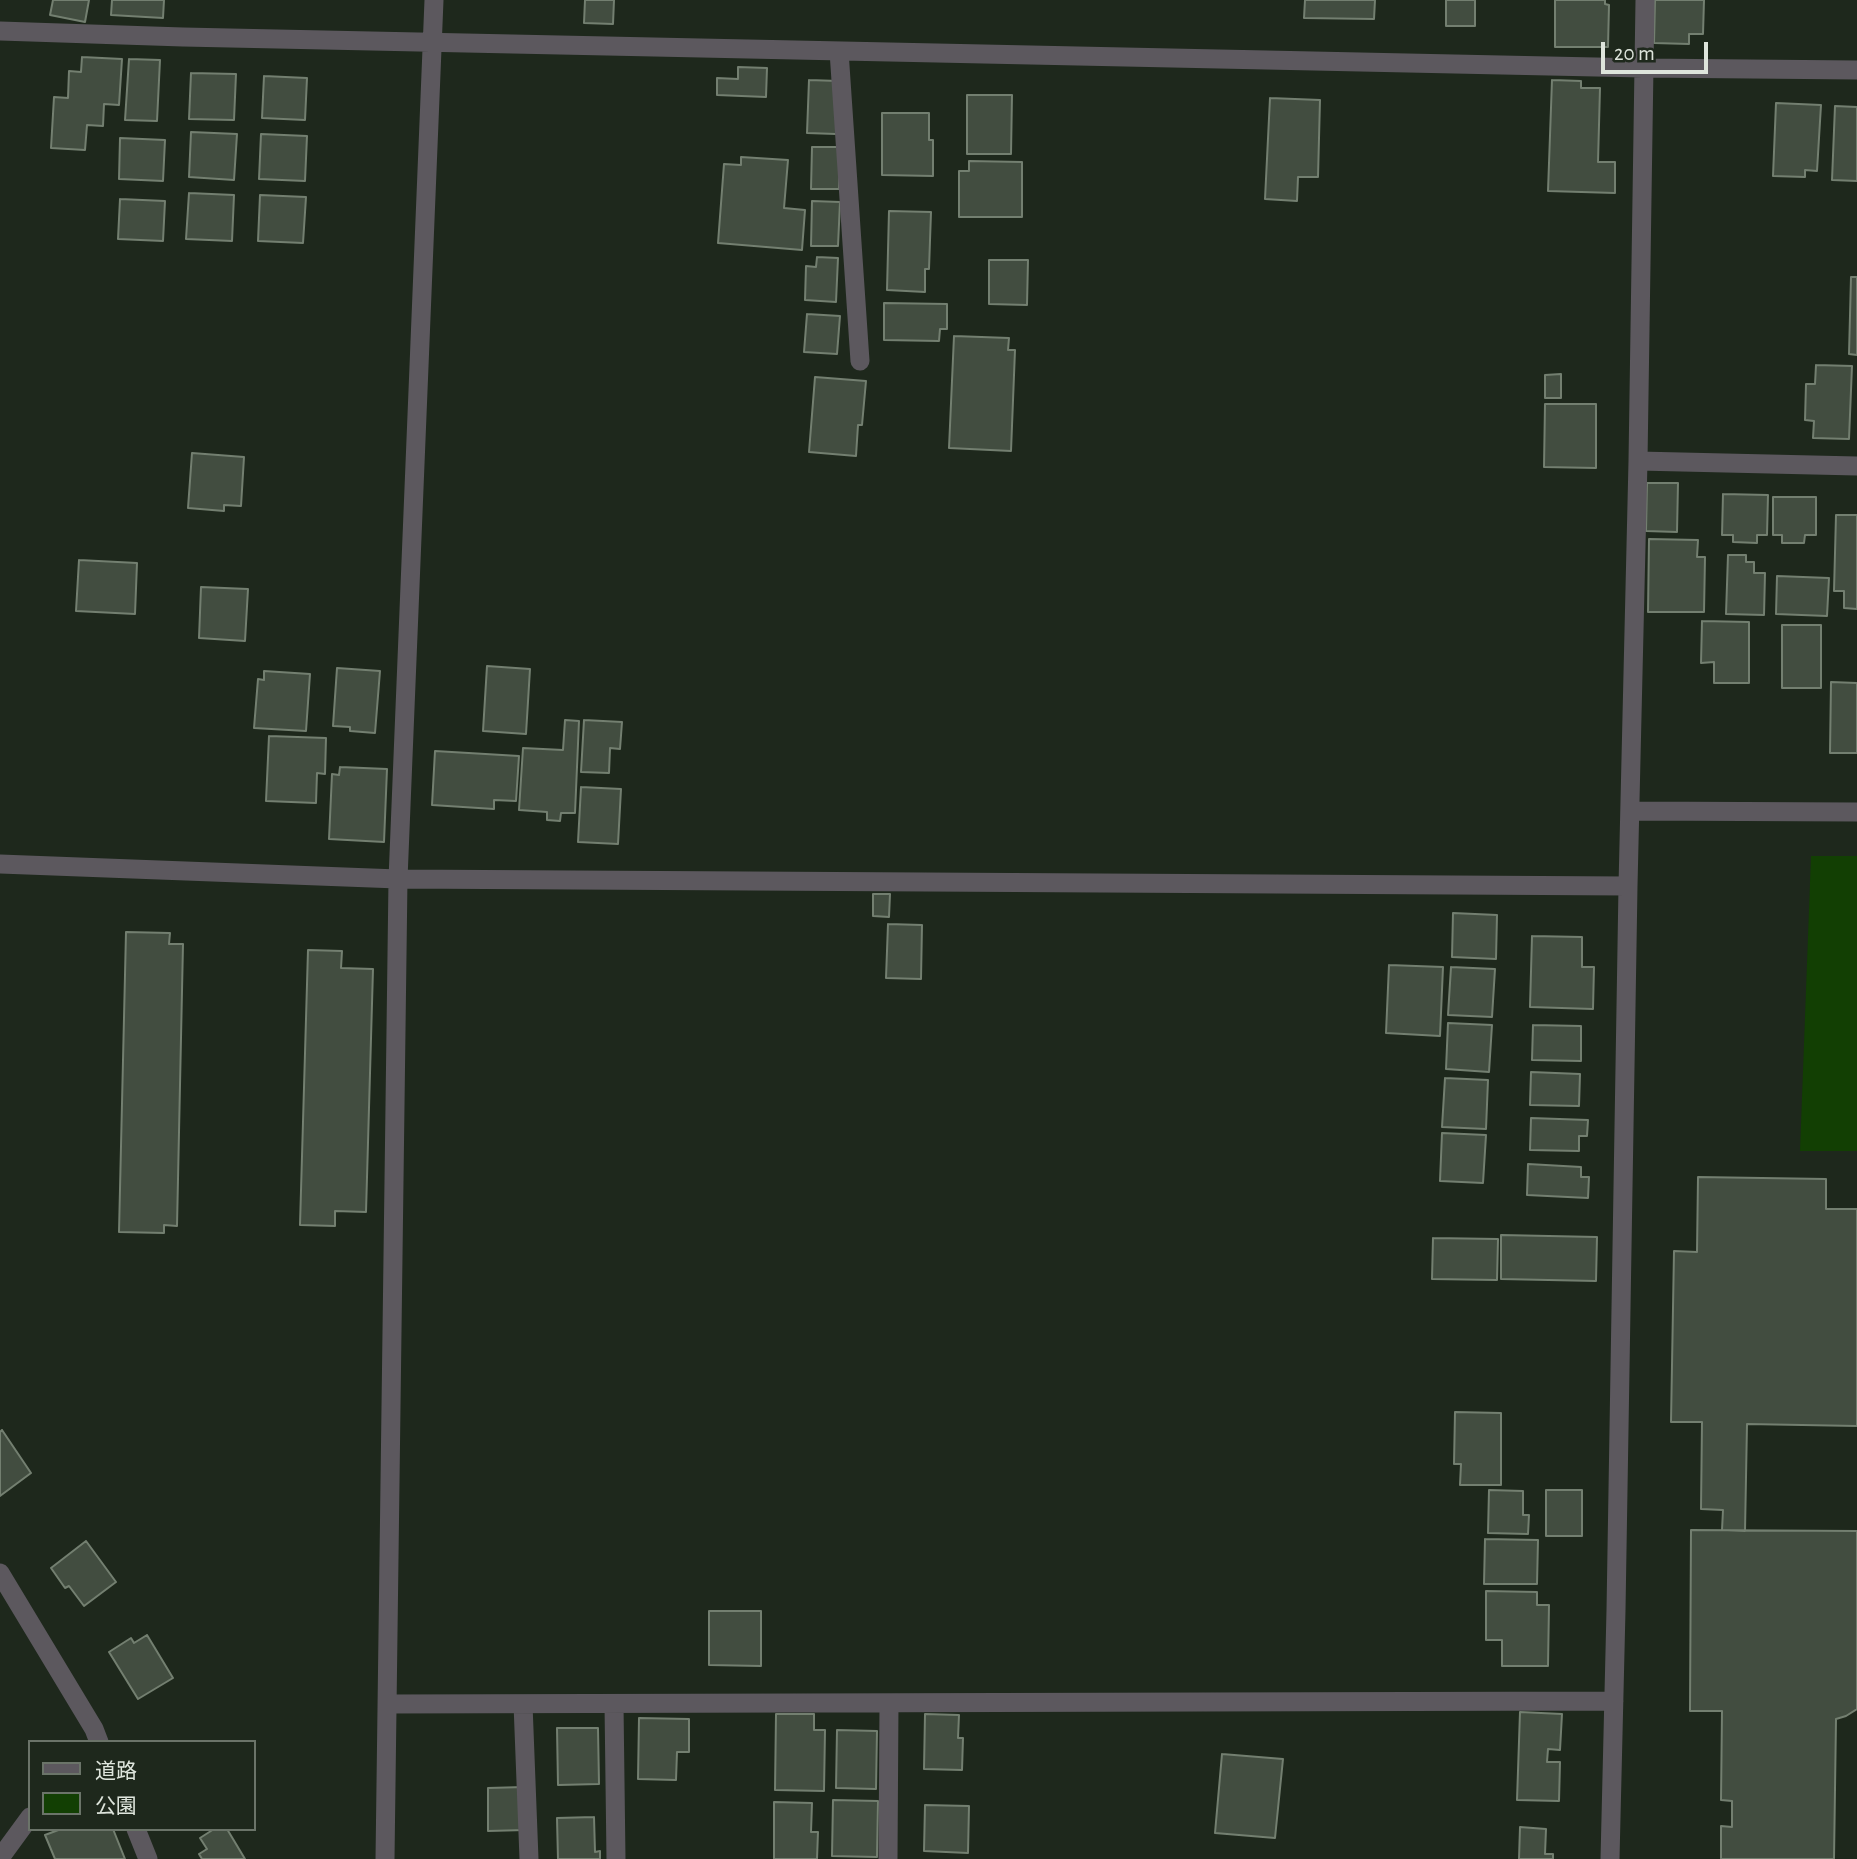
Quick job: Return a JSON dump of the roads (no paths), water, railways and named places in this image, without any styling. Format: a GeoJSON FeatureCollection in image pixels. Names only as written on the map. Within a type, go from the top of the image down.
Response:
{"type":"FeatureCollection","features":[{"type":"Feature","properties":{"kind":"street"},"geometry":{"type":"LineString","coordinates":[[385,1859],[398,878],[434,0]]}},
{"type":"Feature","properties":{"kind":"street"},"geometry":{"type":"LineString","coordinates":[[1610,1859],[1628,886],[1639,461],[1645,0]]}},
{"type":"Feature","properties":{"kind":"street"},"geometry":{"type":"LineString","coordinates":[[0,31],[433,43],[1857,70]]}},
{"type":"Feature","properties":{"kind":"street"},"geometry":{"type":"LineString","coordinates":[[839,51],[860,361]]}},
{"type":"Feature","properties":{"kind":"street"},"geometry":{"type":"LineString","coordinates":[[1639,461],[1857,466]]}},
{"type":"Feature","properties":{"kind":"street"},"geometry":{"type":"LineString","coordinates":[[1630,811],[1857,812]]}},
{"type":"Feature","properties":{"kind":"street"},"geometry":{"type":"LineString","coordinates":[[0,864],[398,878],[1628,886]]}},
{"type":"Feature","properties":{"kind":"street"},"geometry":{"type":"LineString","coordinates":[[0,1573],[93,1738]]}},
{"type":"Feature","properties":{"kind":"street"},"geometry":{"type":"LineString","coordinates":[[387,1704],[1614,1701]]}},
{"type":"Feature","properties":{"kind":"street"},"geometry":{"type":"LineString","coordinates":[[888,1859],[889,1703]]}},
{"type":"Feature","properties":{"kind":"street"},"geometry":{"type":"LineString","coordinates":[[523,1704],[529,1859]]}},
{"type":"Feature","properties":{"kind":"street"},"geometry":{"type":"LineString","coordinates":[[614,1704],[616,1859]]}},
{"type":"Feature","properties":{"kind":"street"},"geometry":{"type":"LineString","coordinates":[[0,1858],[28,1820]]}},
{"type":"Feature","properties":{"kind":"street"},"geometry":{"type":"LineString","coordinates":[[137,1831],[148,1859]]}}]}
